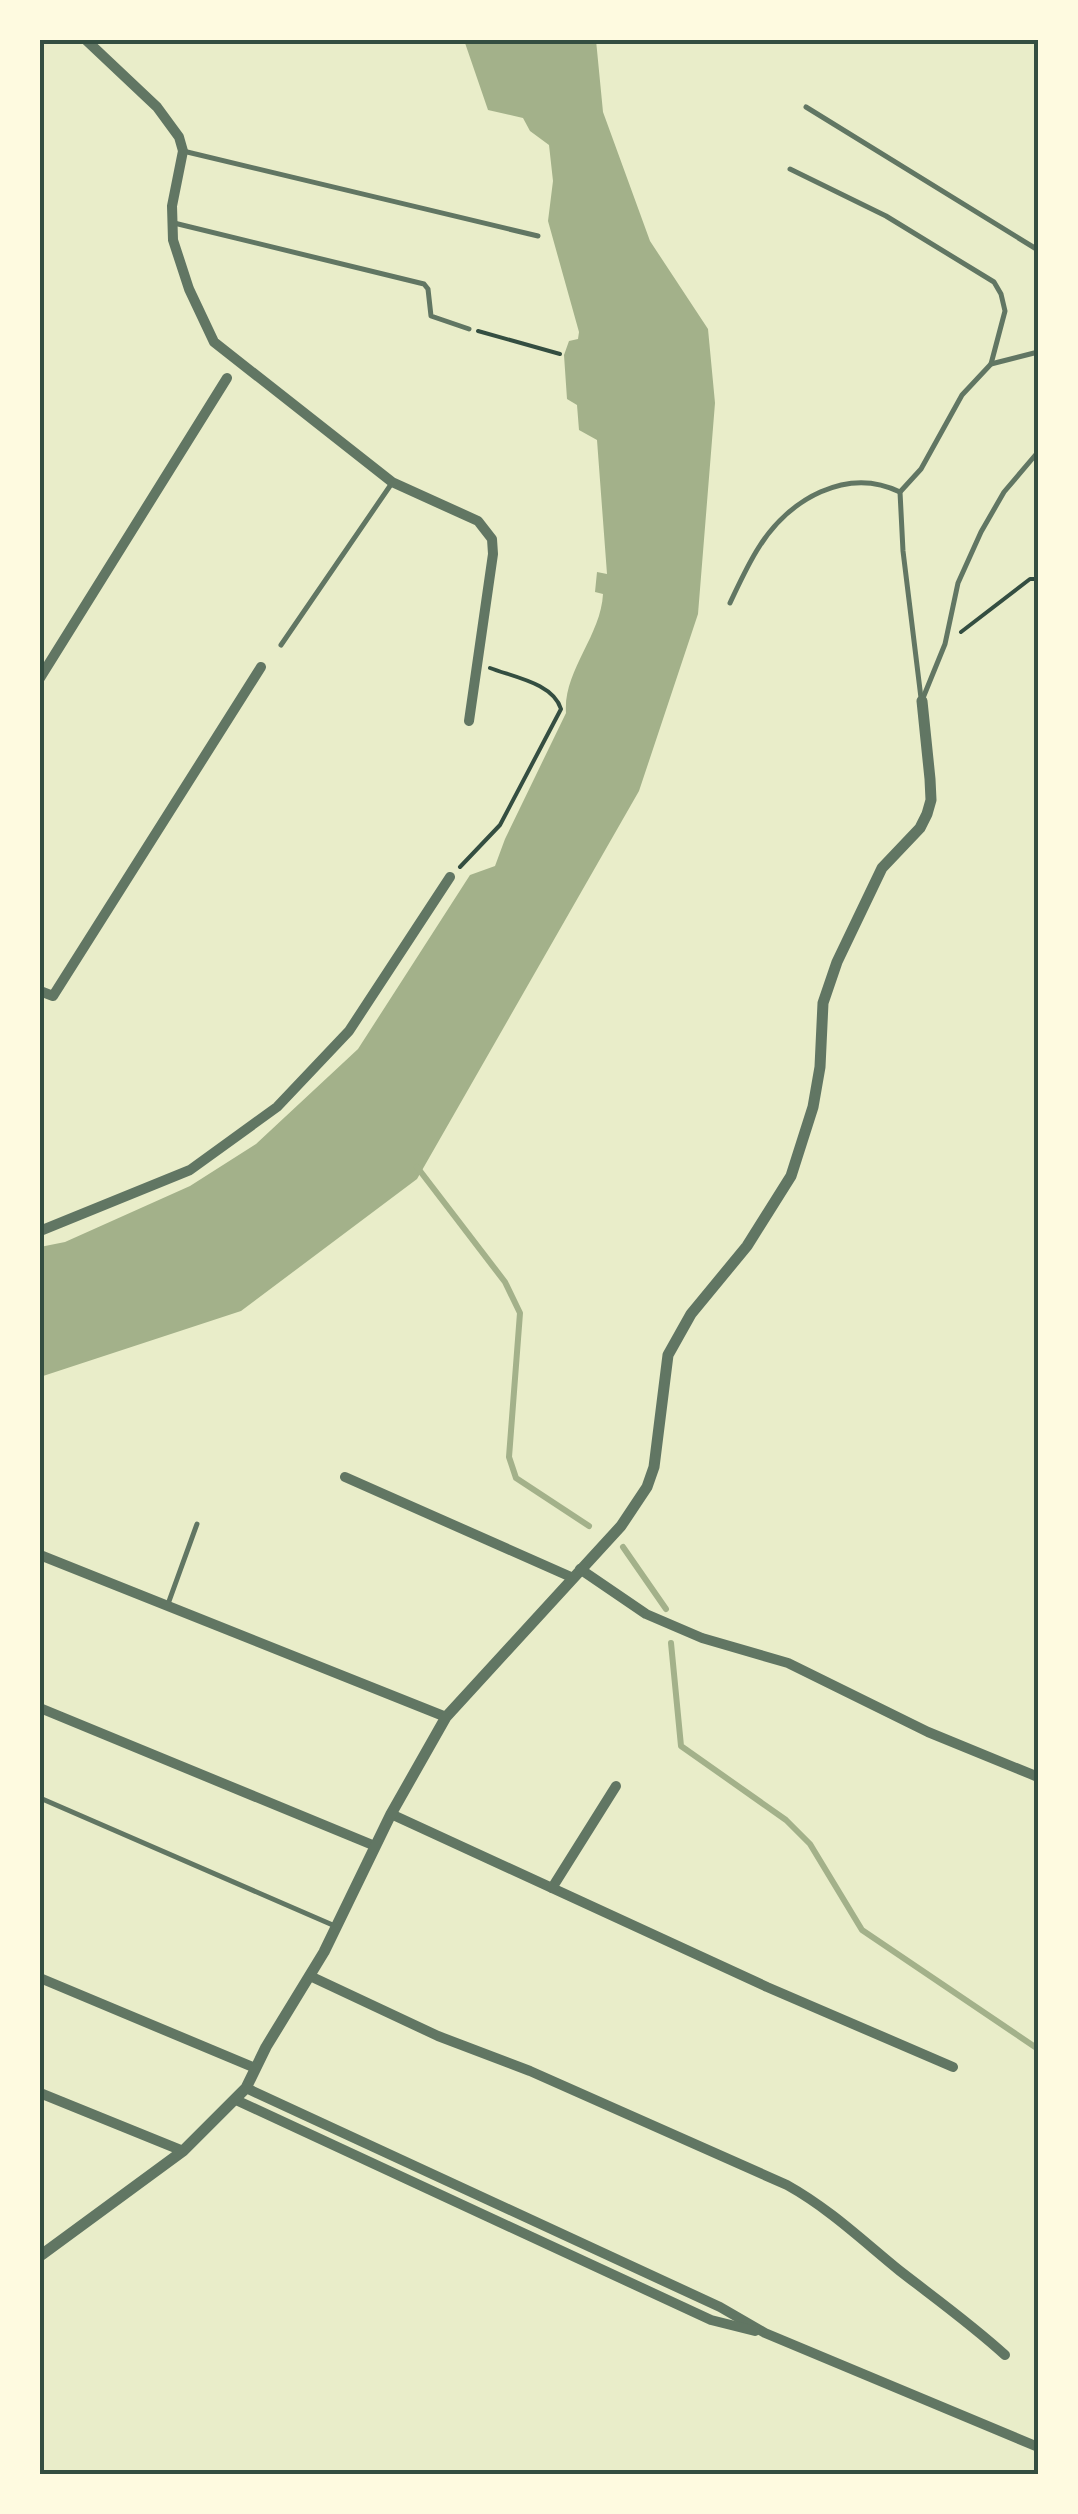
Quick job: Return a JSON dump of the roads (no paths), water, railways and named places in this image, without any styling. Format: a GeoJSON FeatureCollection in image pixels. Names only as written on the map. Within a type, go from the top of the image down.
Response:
{"type":"FeatureCollection","features":[{"type":"Feature","properties":{"kind":"street"},"geometry":{"type":"LineString","coordinates":[[86,40],[157,107],[178,137],[183,151],[171,222],[176,252],[214,342],[392,482],[478,520],[492,539],[470,721]]}},
{"type":"Feature","properties":{"kind":"street"},"geometry":{"type":"LineString","coordinates":[[40,678],[227,378]]}},
{"type":"Feature","properties":{"kind":"street"},"geometry":{"type":"LineString","coordinates":[[40,991],[53,996],[261,667]]}},
{"type":"Feature","properties":{"kind":"street"},"geometry":{"type":"LineString","coordinates":[[40,2256],[183,2151],[246,2088],[338,1927],[374,1846],[446,1717],[621,1526],[646,1487],[658,1443],[664,1376],[678,1334],[748,1246],[791,1176],[813,1107],[820,1067],[823,1004],[837,962],[882,868],[920,828],[931,800],[922,701]]}},
{"type":"Feature","properties":{"kind":"street"},"geometry":{"type":"LineString","coordinates":[[40,1231],[190,1170],[276,1107],[349,1031],[450,877]]}},
{"type":"Feature","properties":{"kind":"street"},"geometry":{"type":"LineString","coordinates":[[345,1477],[576,1573],[646,1614],[702,1638],[788,1663],[914,1726],[1038,1777]]}},
{"type":"Feature","properties":{"kind":"street"},"geometry":{"type":"LineString","coordinates":[[40,1555],[446,1717]]}},
{"type":"Feature","properties":{"kind":"street"},"geometry":{"type":"LineString","coordinates":[[40,1708],[374,1846]]}},
{"type":"Feature","properties":{"kind":"street"},"geometry":{"type":"LineString","coordinates":[[552,1888],[616,1786]]}},
{"type":"Feature","properties":{"kind":"street"},"geometry":{"type":"LineString","coordinates":[[391,1814],[767,1987],[953,2067]]}},
{"type":"Feature","properties":{"kind":"street"},"geometry":{"type":"LineString","coordinates":[[310,1976],[438,2036],[530,2070],[685,2138],[821,2204],[964,2317],[1005,2355]]}},
{"type":"Feature","properties":{"kind":"street"},"geometry":{"type":"LineString","coordinates":[[40,1978],[255,2068]]}},
{"type":"Feature","properties":{"kind":"street"},"geometry":{"type":"LineString","coordinates":[[246,2088],[720,2307],[765,2333],[1038,2447]]}},
{"type":"Feature","properties":{"kind":"street"},"geometry":{"type":"LineString","coordinates":[[40,2093],[183,2151]]}},
{"type":"Feature","properties":{"kind":"street"},"geometry":{"type":"LineString","coordinates":[[236,2100],[710,2320],[765,2333]]}},
{"type":"Feature","properties":{"kind":"lane"},"geometry":{"type":"LineString","coordinates":[[806,107],[1038,250]]}},
{"type":"Feature","properties":{"kind":"lane"},"geometry":{"type":"LineString","coordinates":[[183,151],[538,236]]}},
{"type":"Feature","properties":{"kind":"lane"},"geometry":{"type":"LineString","coordinates":[[790,168],[886,216],[994,282],[1005,311],[991,364],[962,395],[921,469],[900,492],[903,551],[922,701]]}},
{"type":"Feature","properties":{"kind":"lane"},"geometry":{"type":"LineString","coordinates":[[171,222],[424,284],[431,316],[469,328]]}},
{"type":"Feature","properties":{"kind":"lane"},"geometry":{"type":"LineString","coordinates":[[991,364],[1038,352]]}},
{"type":"Feature","properties":{"kind":"lane"},"geometry":{"type":"LineString","coordinates":[[922,701],[945,644],[958,584],[980,532],[1004,492],[1038,452]]}},
{"type":"Feature","properties":{"kind":"lane"},"geometry":{"type":"LineString","coordinates":[[730,603],[760,544],[786,514],[810,496],[826,488],[864,480],[900,492]]}},
{"type":"Feature","properties":{"kind":"lane"},"geometry":{"type":"LineString","coordinates":[[281,646],[392,482]]}},
{"type":"Feature","properties":{"kind":"lane"},"geometry":{"type":"LineString","coordinates":[[168,1604],[197,1524]]}},
{"type":"Feature","properties":{"kind":"lane"},"geometry":{"type":"LineString","coordinates":[[40,1798],[338,1927]]}},
{"type":"Feature","properties":{"kind":"waterway"},"geometry":{"type":"LineString","coordinates":[[417,1167],[505,1282],[520,1313],[509,1457],[516,1478],[589,1526]]}},
{"type":"Feature","properties":{"kind":"waterway"},"geometry":{"type":"LineString","coordinates":[[623,1547],[666,1609]]}},
{"type":"Feature","properties":{"kind":"waterway"},"geometry":{"type":"LineString","coordinates":[[671,1643],[681,1746],[786,1820],[810,1844],[862,1930],[1038,2049]]}}]}
